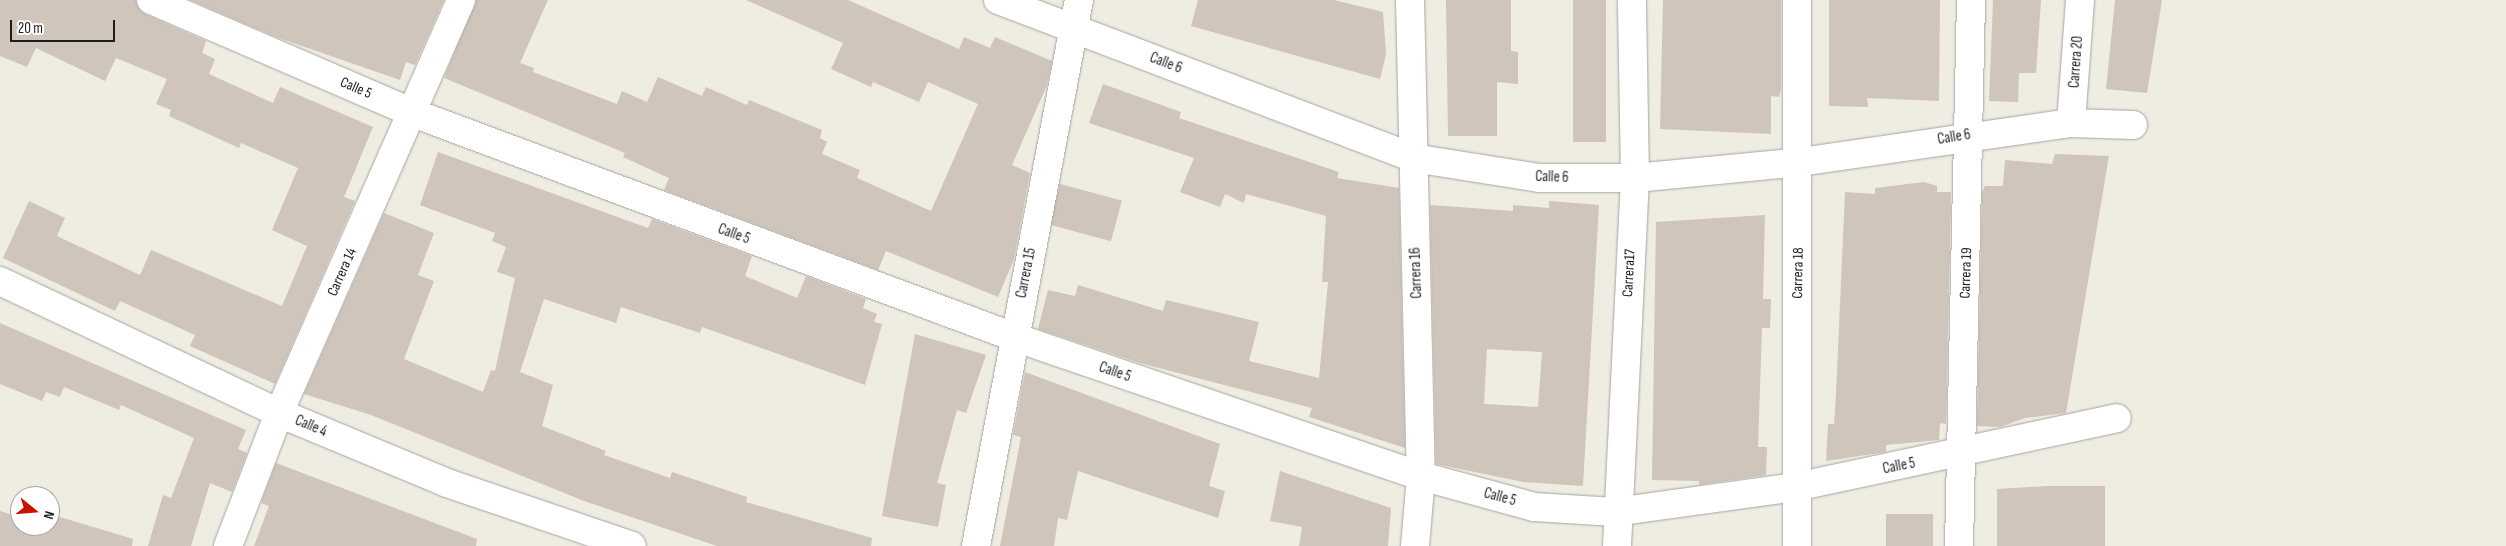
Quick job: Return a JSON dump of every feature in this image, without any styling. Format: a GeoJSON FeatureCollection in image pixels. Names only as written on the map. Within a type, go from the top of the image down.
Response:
{"type":"FeatureCollection","features":[{"type":"Feature","properties":{"kind":"street","name":"Calle 5"},"geometry":{"type":"LineString","coordinates":[[151,0],[413,113],[1014,338],[1421,476],[1534,507],[1615,512],[1796,487],[1960,454],[2117,418]]}},
{"type":"Feature","properties":{"kind":"street","name":"Carrera 14"},"geometry":{"type":"LineString","coordinates":[[228,546],[279,413],[413,113],[461,0]]}},
{"type":"Feature","properties":{"kind":"street","name":"Calle 6"},"geometry":{"type":"LineString","coordinates":[[998,0],[1413,158],[1539,178],[1635,178],[1800,162],[1970,134],[2071,123],[2133,125]]}},
{"type":"Feature","properties":{"kind":"street","name":"Carrera 15"},"geometry":{"type":"LineString","coordinates":[[976,546],[1079,0]]}},
{"type":"Feature","properties":{"kind":"street","name":"Carrera 16"},"geometry":{"type":"LineString","coordinates":[[1410,0],[1421,476],[1415,546]]}},
{"type":"Feature","properties":{"kind":"street","name":"Carrera17"},"geometry":{"type":"LineString","coordinates":[[1617,546],[1615,512],[1635,178],[1632,0]]}},
{"type":"Feature","properties":{"kind":"street","name":"Carrera 18"},"geometry":{"type":"LineString","coordinates":[[1797,0],[1800,162],[1797,546]]}},
{"type":"Feature","properties":{"kind":"street","name":"Carrera 19"},"geometry":{"type":"LineString","coordinates":[[1959,546],[1970,134],[1971,0]]}},
{"type":"Feature","properties":{"kind":"street","name":"Carrera 20"},"geometry":{"type":"LineString","coordinates":[[2071,123],[2080,0]]}},
{"type":"Feature","properties":{"kind":"street","name":"Calle 4"},"geometry":{"type":"LineString","coordinates":[[0,281],[279,413],[447,483],[632,546]]}},
{"type":"Feature","properties":{"kind":"building"},"geometry":{"type":"Polygon","coordinates":[[[0,0],[136,0],[145,14],[206,41],[202,53],[215,59],[209,74],[273,103],[280,87],[373,127],[344,197],[355,201],[275,384],[190,346],[195,335],[120,301],[115,311],[3,258],[29,201],[65,218],[57,236],[140,275],[151,250],[282,306],[307,246],[272,230],[298,168],[241,143],[239,148],[169,116],[171,110],[156,104],[167,79],[116,58],[105,81],[36,48],[27,67],[0,56],[0,0]]]}},
{"type":"Feature","properties":{"kind":"building"},"geometry":{"type":"Polygon","coordinates":[[[190,0],[444,0],[415,65],[406,62],[400,80],[276,37],[190,0]]]}},
{"type":"Feature","properties":{"kind":"building"},"geometry":{"type":"Polygon","coordinates":[[[476,0],[548,0],[520,63],[534,68],[533,72],[617,104],[622,91],[647,102],[658,77],[702,96],[706,87],[747,105],[749,100],[822,130],[820,138],[827,142],[822,154],[860,170],[857,178],[931,211],[978,104],[928,82],[919,102],[873,82],[871,87],[831,69],[843,43],[746,0],[848,0],[959,49],[964,37],[990,48],[995,37],[1052,61],[1047,85],[1012,165],[1030,173],[1014,259],[998,297],[886,251],[878,270],[664,190],[669,178],[623,157],[625,153],[444,78],[476,0]]]}},
{"type":"Feature","properties":{"kind":"building"},"geometry":{"type":"Polygon","coordinates":[[[1198,0],[1334,0],[1383,12],[1386,54],[1380,79],[1191,26],[1198,0]]]}},
{"type":"Feature","properties":{"kind":"building"},"geometry":{"type":"Polygon","coordinates":[[[1446,0],[1511,0],[1511,51],[1518,52],[1518,84],[1497,82],[1497,136],[1448,136],[1446,0]]]}},
{"type":"Feature","properties":{"kind":"building"},"geometry":{"type":"Polygon","coordinates":[[[1573,0],[1606,0],[1606,142],[1573,142],[1573,0]]]}},
{"type":"Feature","properties":{"kind":"building"},"geometry":{"type":"Polygon","coordinates":[[[1663,0],[1781,0],[1781,90],[1779,97],[1771,96],[1771,134],[1660,129],[1663,0]]]}},
{"type":"Feature","properties":{"kind":"building"},"geometry":{"type":"Polygon","coordinates":[[[1829,0],[1940,0],[1939,101],[1867,98],[1868,107],[1829,106],[1829,0]]]}},
{"type":"Feature","properties":{"kind":"building"},"geometry":{"type":"Polygon","coordinates":[[[1993,0],[2041,0],[2036,73],[2019,73],[2018,102],[1989,101],[1993,0]]]}},
{"type":"Feature","properties":{"kind":"building"},"geometry":{"type":"Polygon","coordinates":[[[2115,0],[2162,0],[2147,93],[2106,89],[2115,0]]]}},
{"type":"Feature","properties":{"kind":"building"},"geometry":{"type":"Polygon","coordinates":[[[1103,84],[1181,112],[1179,118],[1339,172],[1337,178],[1399,188],[1405,448],[1309,417],[1312,408],[1140,363],[1038,329],[1048,290],[1075,296],[1078,285],[1163,311],[1166,300],[1259,322],[1249,361],[1319,378],[1328,282],[1322,282],[1326,216],[1246,194],[1244,203],[1225,194],[1220,207],[1180,192],[1194,158],[1089,123],[1103,84]]]}},
{"type":"Feature","properties":{"kind":"building"},"geometry":{"type":"Polygon","coordinates":[[[438,152],[648,228],[652,219],[752,256],[745,276],[797,298],[806,276],[866,299],[863,308],[877,314],[874,322],[882,324],[865,385],[702,327],[700,333],[621,307],[616,323],[544,299],[520,372],[553,385],[542,426],[606,451],[604,455],[670,478],[672,472],[747,497],[746,502],[872,538],[871,546],[717,546],[584,501],[371,415],[304,394],[384,213],[434,233],[418,275],[434,281],[404,359],[483,392],[491,370],[495,371],[515,278],[497,272],[506,247],[492,241],[495,233],[420,205],[438,152]]]}},
{"type":"Feature","properties":{"kind":"building"},"geometry":{"type":"Polygon","coordinates":[[[2055,154],[2109,156],[2066,413],[2025,418],[2000,427],[1977,426],[1982,193],[1985,186],[2003,186],[2005,160],[2052,164],[2055,154]]]}},
{"type":"Feature","properties":{"kind":"building"},"geometry":{"type":"Polygon","coordinates":[[[1924,182],[1937,186],[1937,192],[1951,192],[1946,424],[1940,423],[1939,440],[1886,445],[1886,452],[1826,461],[1828,424],[1834,424],[1845,192],[1875,194],[1875,188],[1924,182]]]}},
{"type":"Feature","properties":{"kind":"building"},"geometry":{"type":"Polygon","coordinates":[[[1060,184],[1122,201],[1111,241],[1049,225],[1060,184]]]}},
{"type":"Feature","properties":{"kind":"building"},"geometry":{"type":"Polygon","coordinates":[[[1549,201],[1599,205],[1583,486],[1523,482],[1436,464],[1430,205],[1513,211],[1513,205],[1549,208],[1549,201]],[[1487,349],[1484,404],[1538,407],[1542,352],[1487,349]]]}},
{"type":"Feature","properties":{"kind":"building"},"geometry":{"type":"Polygon","coordinates":[[[1765,215],[1763,299],[1771,299],[1770,328],[1762,328],[1758,447],[1767,447],[1766,475],[1699,485],[1699,481],[1652,480],[1656,222],[1765,215]]]}},
{"type":"Feature","properties":{"kind":"building"},"geometry":{"type":"Polygon","coordinates":[[[0,323],[246,430],[238,449],[247,453],[232,492],[210,483],[191,546],[148,546],[163,495],[171,498],[194,438],[121,405],[119,410],[64,387],[60,397],[46,392],[42,401],[0,384],[0,323]]]}},
{"type":"Feature","properties":{"kind":"building"},"geometry":{"type":"Polygon","coordinates":[[[915,334],[986,355],[966,413],[957,410],[937,483],[946,485],[938,527],[882,516],[915,334]]]}},
{"type":"Feature","properties":{"kind":"building"},"geometry":{"type":"Polygon","coordinates":[[[1025,372],[1220,444],[1209,486],[1225,491],[1218,518],[1078,471],[1067,520],[1058,518],[1054,546],[1000,546],[1021,437],[1013,435],[1025,372]]]}},
{"type":"Feature","properties":{"kind":"building"},"geometry":{"type":"Polygon","coordinates":[[[276,463],[477,539],[476,546],[254,546],[269,506],[261,503],[276,463]]]}},
{"type":"Feature","properties":{"kind":"building"},"geometry":{"type":"Polygon","coordinates":[[[1280,471],[1391,508],[1388,546],[1299,546],[1302,527],[1270,521],[1280,471]]]}},
{"type":"Feature","properties":{"kind":"building"},"geometry":{"type":"Polygon","coordinates":[[[2047,486],[2105,486],[2105,546],[1997,546],[1997,489],[2047,486]]]}},
{"type":"Feature","properties":{"kind":"building"},"geometry":{"type":"Polygon","coordinates":[[[0,511],[10,514],[10,536],[60,536],[60,517],[133,539],[132,546],[0,546],[0,511]]]}},
{"type":"Feature","properties":{"kind":"building"},"geometry":{"type":"Polygon","coordinates":[[[1886,514],[1933,514],[1933,546],[1886,546],[1886,514]]]}}]}
